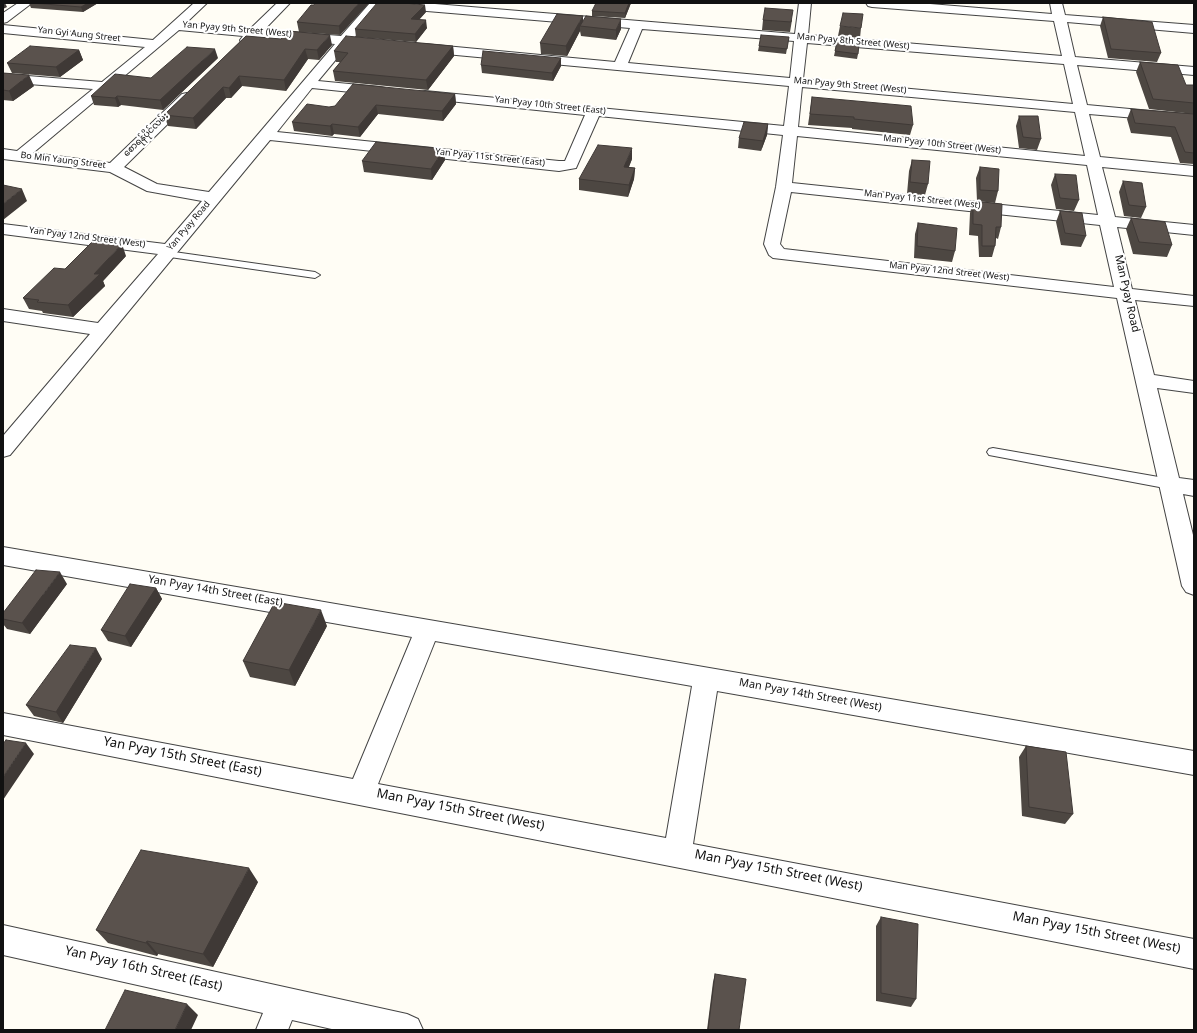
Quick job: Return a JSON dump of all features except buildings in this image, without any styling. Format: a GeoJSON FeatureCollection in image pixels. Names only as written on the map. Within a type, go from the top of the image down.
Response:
{"type":"FeatureCollection","features":[{"type":"Feature","properties":{"kind":"street"},"geometry":{"type":"LineString","coordinates":[[3,19],[26,3]]}},
{"type":"Feature","properties":{"kind":"street"},"geometry":{"type":"LineString","coordinates":[[236,49],[284,3]]}},
{"type":"Feature","properties":{"kind":"street","name":"Man Pyay 8th Street (West)"},"geometry":{"type":"LineString","coordinates":[[377,3],[1194,71]]}},
{"type":"Feature","properties":{"kind":"street","name":"Yan Pyay Road"},"geometry":{"type":"LineString","coordinates":[[3,450],[11,429],[104,330],[377,3]]}},
{"type":"Feature","properties":{"kind":"street"},"geometry":{"type":"LineString","coordinates":[[784,187],[805,3]]}},
{"type":"Feature","properties":{"kind":"street"},"geometry":{"type":"LineString","coordinates":[[872,3],[1194,29]]}},
{"type":"Feature","properties":{"kind":"street","name":"Man Pyay Road"},"geometry":{"type":"LineString","coordinates":[[1056,3],[1194,586]]}},
{"type":"Feature","properties":{"kind":"street"},"geometry":{"type":"LineString","coordinates":[[21,156],[177,26],[195,4]]}},
{"type":"Feature","properties":{"kind":"street"},"geometry":{"type":"LineString","coordinates":[[620,66],[637,25]]}},
{"type":"Feature","properties":{"kind":"street","name":"Yan Pyay 9th Street (West)"},"geometry":{"type":"LineString","coordinates":[[177,26],[384,45]]}},
{"type":"Feature","properties":{"kind":"street","name":"Yan Gyi Aung Street"},"geometry":{"type":"LineString","coordinates":[[3,28],[156,44]]}},
{"type":"Feature","properties":{"kind":"street","name":"Man Pyay 9th Street (West)"},"geometry":{"type":"LineString","coordinates":[[408,47],[1194,119]]}},
{"type":"Feature","properties":{"kind":"street"},"geometry":{"type":"LineString","coordinates":[[3,88],[9,78],[105,86]]}},
{"type":"Feature","properties":{"kind":"street"},"geometry":{"type":"LineString","coordinates":[[310,84],[397,92]]}},
{"type":"Feature","properties":{"kind":"street","name":"စောရန်ပိုင်လမ်း"},"geometry":{"type":"LineString","coordinates":[[114,168],[197,87]]}},
{"type":"Feature","properties":{"kind":"street","name":"Yan Pyay 10th Street (East)"},"geometry":{"type":"LineString","coordinates":[[413,94],[790,131]]}},
{"type":"Feature","properties":{"kind":"street","name":"Yan Pyay 11st Street (East)"},"geometry":{"type":"LineString","coordinates":[[266,136],[559,166],[571,164],[594,112]]}},
{"type":"Feature","properties":{"kind":"street","name":"Man Pyay 10th Street (West)"},"geometry":{"type":"LineString","coordinates":[[790,131],[1194,171]]}},
{"type":"Feature","properties":{"kind":"street","name":"Bo Min Yaung Street"},"geometry":{"type":"LineString","coordinates":[[3,154],[114,168],[153,188],[214,198]]}},
{"type":"Feature","properties":{"kind":"street","name":"Man Pyay 11st Street (West)"},"geometry":{"type":"LineString","coordinates":[[784,187],[1194,230]]}},
{"type":"Feature","properties":{"kind":"street","name":"Man Pyay 12nd Street (West)"},"geometry":{"type":"LineString","coordinates":[[784,187],[772,244],[779,254],[1194,301]]}},
{"type":"Feature","properties":{"kind":"street","name":"Yan Pyay 12nd Street (West)"},"geometry":{"type":"LineString","coordinates":[[3,229],[168,252]]}},
{"type":"Feature","properties":{"kind":"street"},"geometry":{"type":"LineString","coordinates":[[3,316],[104,330]]}},
{"type":"Feature","properties":{"kind":"street"},"geometry":{"type":"LineString","coordinates":[[1145,380],[1194,387]]}},
{"type":"Feature","properties":{"kind":"street"},"geometry":{"type":"LineString","coordinates":[[1170,484],[1194,488]]}},
{"type":"Feature","properties":{"kind":"street","name":"Yan Pyay 14th Street (East)"},"geometry":{"type":"LineString","coordinates":[[3,556],[427,630]]}},
{"type":"Feature","properties":{"kind":"street"},"geometry":{"type":"LineString","coordinates":[[362,793],[427,630]]}},
{"type":"Feature","properties":{"kind":"street","name":"Man Pyay 14th Street (West)"},"geometry":{"type":"LineString","coordinates":[[427,630],[1194,763]]}},
{"type":"Feature","properties":{"kind":"street"},"geometry":{"type":"LineString","coordinates":[[677,854],[706,679]]}},
{"type":"Feature","properties":{"kind":"street","name":"Yan Pyay 15th Street (East)"},"geometry":{"type":"LineString","coordinates":[[3,724],[362,793]]}},
{"type":"Feature","properties":{"kind":"street","name":"Man Pyay 15th Street (West)"},"geometry":{"type":"LineString","coordinates":[[362,793],[1194,954]]}},
{"type":"Feature","properties":{"kind":"street","name":"Yan Pyay 16th Street (East)"},"geometry":{"type":"LineString","coordinates":[[3,940],[278,1016],[407,1030]]}},
{"type":"Feature","properties":{"kind":"lane"},"geometry":{"type":"LineString","coordinates":[[168,252],[315,275]]}},
{"type":"Feature","properties":{"kind":"lane"},"geometry":{"type":"LineString","coordinates":[[993,452],[1170,484]]}}]}
